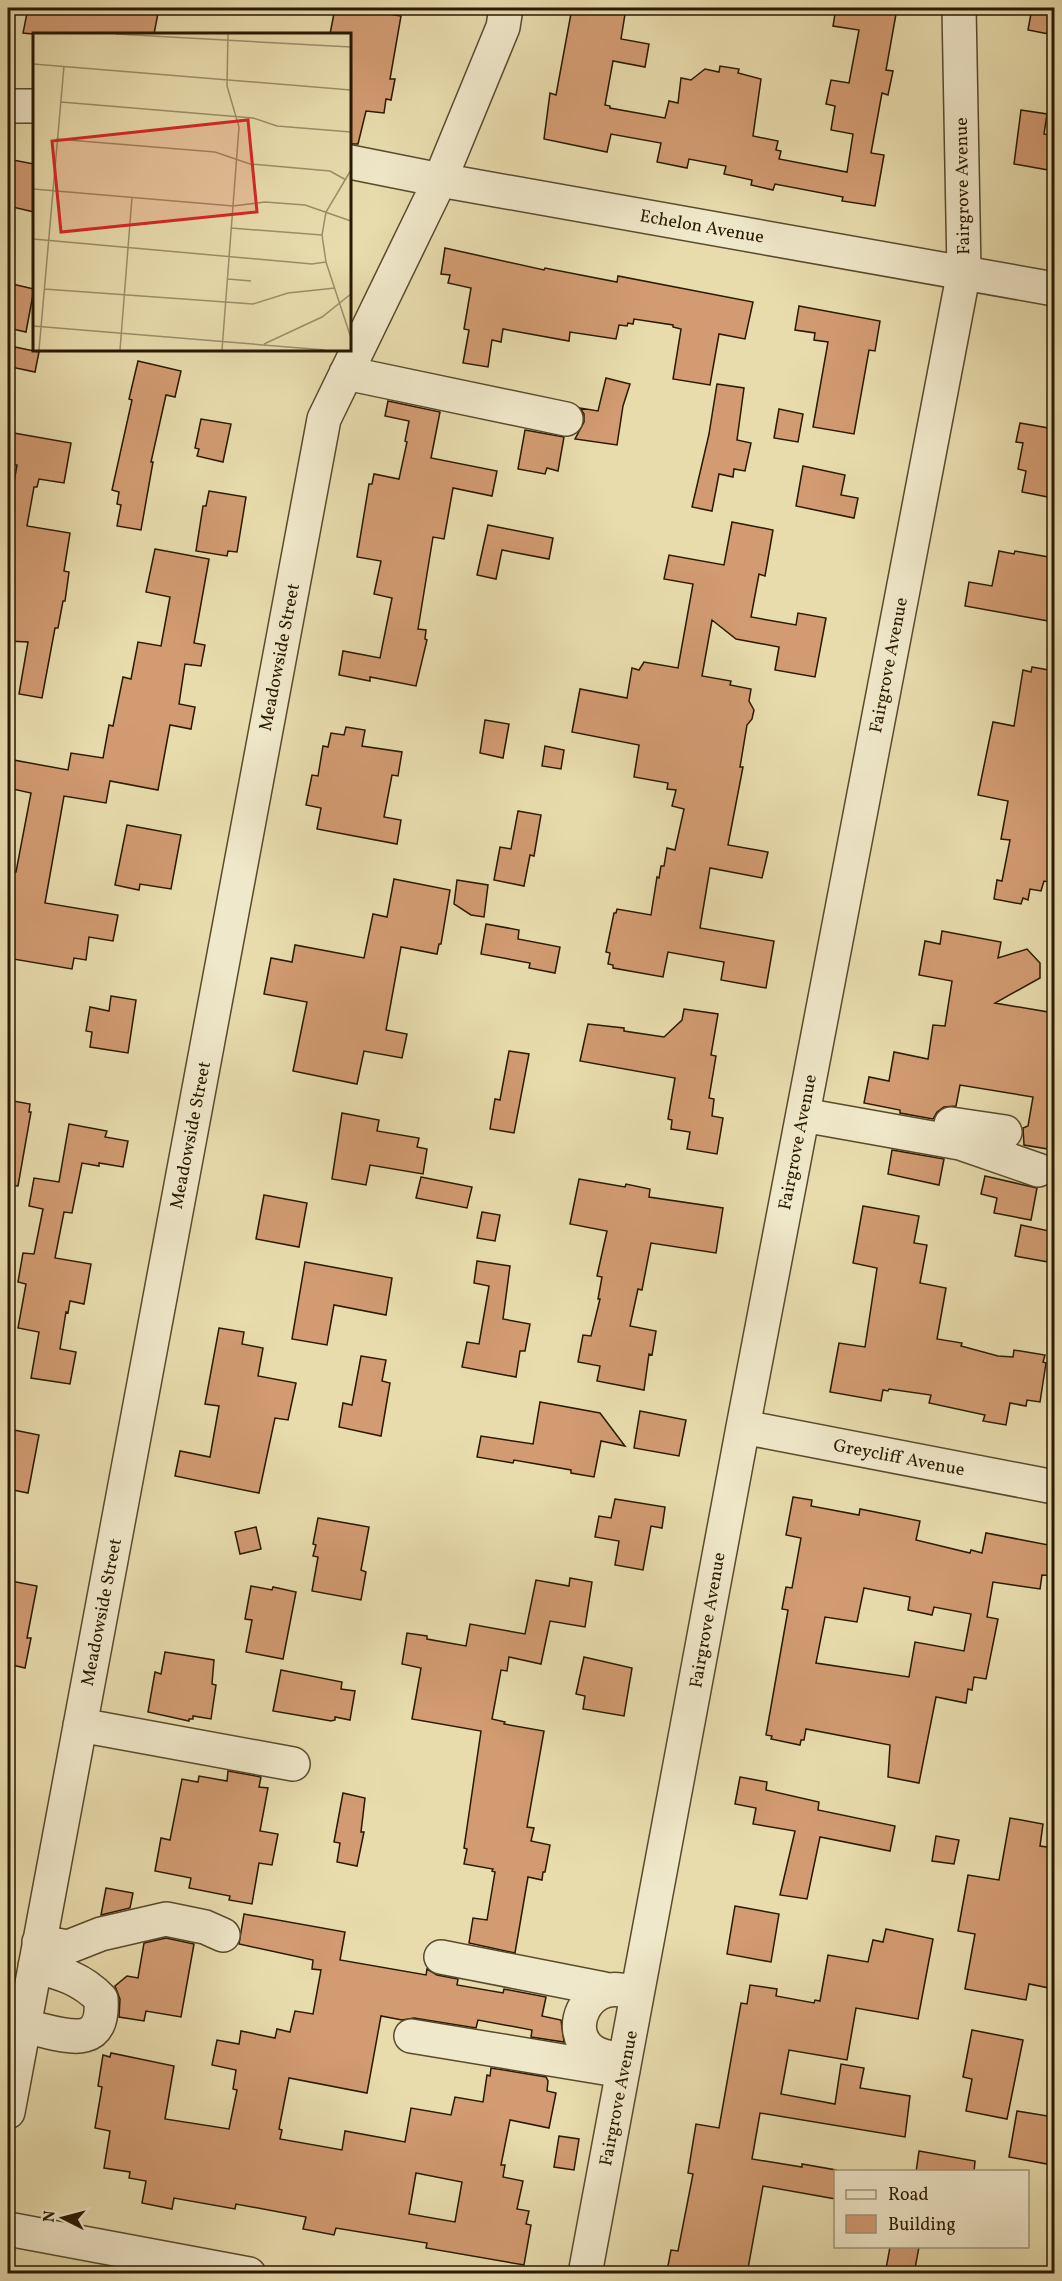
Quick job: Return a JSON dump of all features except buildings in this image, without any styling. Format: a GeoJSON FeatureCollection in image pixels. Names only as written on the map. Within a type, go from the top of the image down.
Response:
{"type":"FeatureCollection","features":[{"type":"Feature","properties":{"kind":"street","name":"Meadowside Street"},"geometry":{"type":"LineString","coordinates":[[8,2112],[324,419],[440,180],[503,27],[506,8]]}},
{"type":"Feature","properties":{"kind":"street","name":"Fairgrove Avenue"},"geometry":{"type":"LineString","coordinates":[[585,2274],[802,1115],[964,271],[959,8]]}},
{"type":"Feature","properties":{"kind":"street"},"geometry":{"type":"LineString","coordinates":[[8,106],[33,106]]}},
{"type":"Feature","properties":{"kind":"street","name":"Echelon Avenue"},"geometry":{"type":"LineString","coordinates":[[351,162],[1054,289]]}},
{"type":"Feature","properties":{"kind":"street"},"geometry":{"type":"LineString","coordinates":[[346,373],[566,418]]}},
{"type":"Feature","properties":{"kind":"street"},"geometry":{"type":"LineString","coordinates":[[802,1115],[837,1107],[1005,1132]]}},
{"type":"Feature","properties":{"kind":"street"},"geometry":{"type":"LineString","coordinates":[[802,1115],[960,1143],[1038,1170]]}},
{"type":"Feature","properties":{"kind":"street","name":"Greycliff Avenue"},"geometry":{"type":"LineString","coordinates":[[743,1427],[1054,1487]]}},
{"type":"Feature","properties":{"kind":"street"},"geometry":{"type":"LineString","coordinates":[[80,1725],[293,1764]]}},
{"type":"Feature","properties":{"kind":"street"},"geometry":{"type":"LineString","coordinates":[[37,1954],[68,1947],[101,1934],[166,1919],[205,1927],[223,1935]]}},
{"type":"Feature","properties":{"kind":"street"},"geometry":{"type":"LineString","coordinates":[[24,2026],[74,2036],[88,2035],[96,2030],[101,2022],[101,1999],[94,1991],[37,1954]]}},
{"type":"Feature","properties":{"kind":"street"},"geometry":{"type":"LineString","coordinates":[[441,1957],[604,1989],[638,1993]]}},
{"type":"Feature","properties":{"kind":"street"},"geometry":{"type":"LineString","coordinates":[[604,1989],[586,2004],[580,2020],[581,2033],[590,2049],[624,2066]]}},
{"type":"Feature","properties":{"kind":"street"},"geometry":{"type":"LineString","coordinates":[[411,2036],[624,2066]]}},
{"type":"Feature","properties":{"kind":"street"},"geometry":{"type":"LineString","coordinates":[[8,2229],[249,2274]]}}]}
